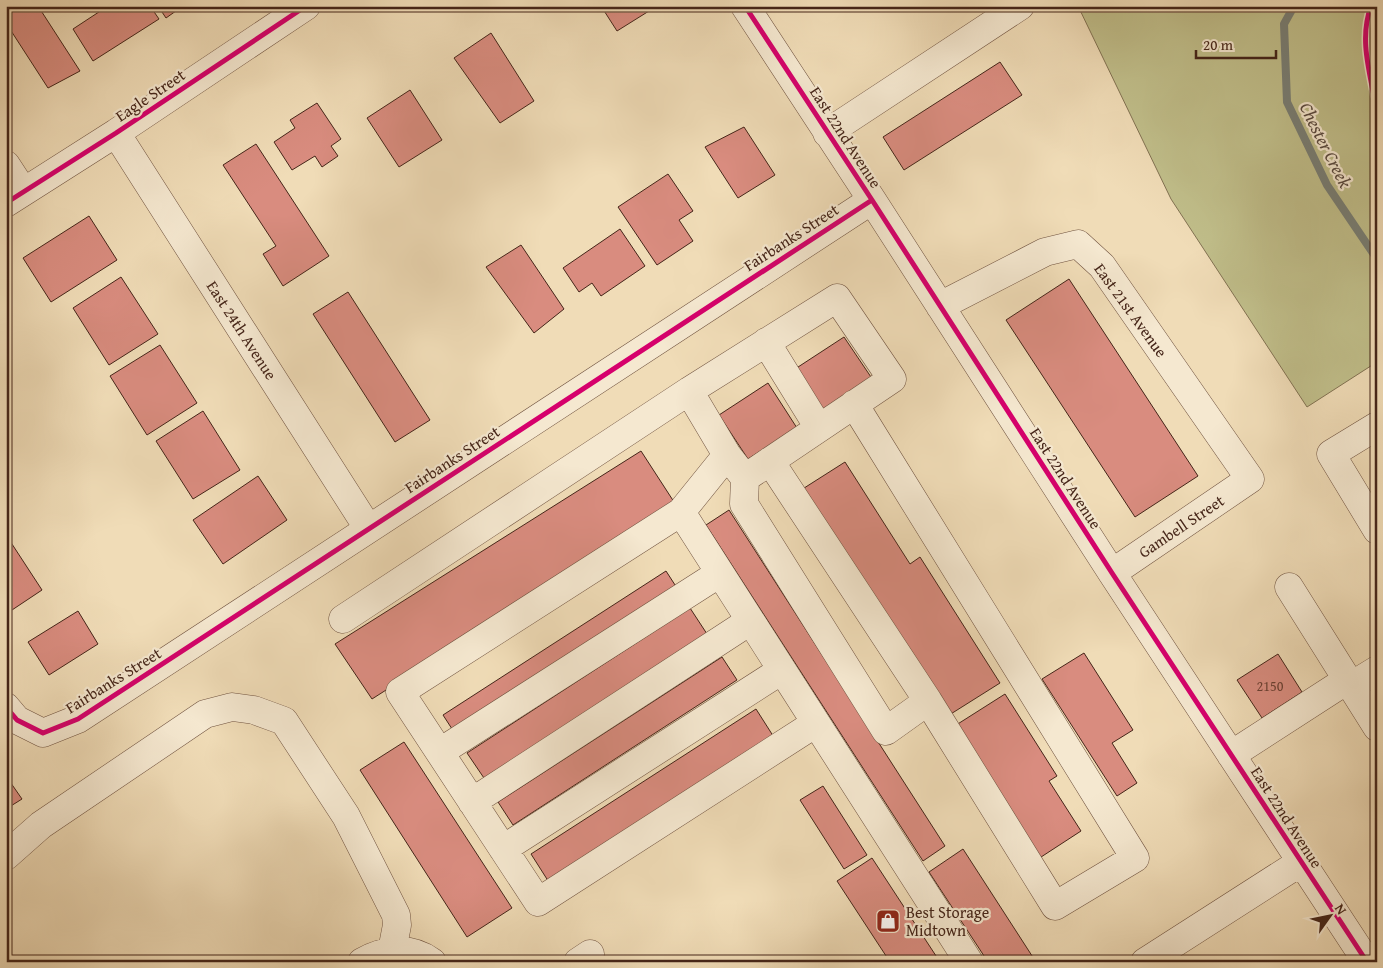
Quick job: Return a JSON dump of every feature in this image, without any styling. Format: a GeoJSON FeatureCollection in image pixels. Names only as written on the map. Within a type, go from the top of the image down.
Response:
{"type":"FeatureCollection","features":[{"type":"Feature","properties":{"kind":"street","name":"Eagle Street"},"geometry":{"type":"LineString","coordinates":[[15,197],[306,6]]}},
{"type":"Feature","properties":{"kind":"street","name":"East 22nd Avenue"},"geometry":{"type":"LineString","coordinates":[[745,6],[1112,573],[1367,962]]}},
{"type":"Feature","properties":{"kind":"street"},"geometry":{"type":"LineString","coordinates":[[827,133],[1020,6]]}},
{"type":"Feature","properties":{"kind":"street","name":"East 24th Avenue"},"geometry":{"type":"LineString","coordinates":[[116,132],[368,528]]}},
{"type":"Feature","properties":{"kind":"street"},"geometry":{"type":"LineString","coordinates":[[6,165],[15,197]]}},
{"type":"Feature","properties":{"kind":"street","name":"Fairbanks Street"},"geometry":{"type":"LineString","coordinates":[[6,706],[17,720],[43,733],[78,719],[872,200]]}},
{"type":"Feature","properties":{"kind":"street","name":"East 21st Avenue"},"geometry":{"type":"LineString","coordinates":[[940,306],[1044,252],[1078,244],[1102,266],[1250,479]]}},
{"type":"Feature","properties":{"kind":"street"},"geometry":{"type":"LineString","coordinates":[[343,620],[689,391],[837,298],[892,378],[744,478]]}},
{"type":"Feature","properties":{"kind":"street"},"geometry":{"type":"LineString","coordinates":[[766,342],[819,428]]}},
{"type":"Feature","properties":{"kind":"street"},"geometry":{"type":"LineString","coordinates":[[689,391],[727,455],[744,478],[744,504],[886,731],[928,701]]}},
{"type":"Feature","properties":{"kind":"street"},"geometry":{"type":"LineString","coordinates":[[770,461],[928,701],[1055,906],[1135,858],[854,404]]}},
{"type":"Feature","properties":{"kind":"street"},"geometry":{"type":"LineString","coordinates":[[1377,426],[1331,454],[1377,530]]}},
{"type":"Feature","properties":{"kind":"street"},"geometry":{"type":"LineString","coordinates":[[727,455],[681,512],[400,692],[538,902],[816,724]]}},
{"type":"Feature","properties":{"kind":"street","name":"Gambell Street"},"geometry":{"type":"LineString","coordinates":[[1112,573],[1250,479]]}},
{"type":"Feature","properties":{"kind":"street"},"geometry":{"type":"LineString","coordinates":[[681,512],[969,962]]}},
{"type":"Feature","properties":{"kind":"street"},"geometry":{"type":"LineString","coordinates":[[440,752],[720,573]]}},
{"type":"Feature","properties":{"kind":"street"},"geometry":{"type":"LineString","coordinates":[[1289,587],[1377,727]]}},
{"type":"Feature","properties":{"kind":"street"},"geometry":{"type":"LineString","coordinates":[[472,802],[750,621]]}},
{"type":"Feature","properties":{"kind":"street"},"geometry":{"type":"LineString","coordinates":[[503,850],[782,670]]}},
{"type":"Feature","properties":{"kind":"street"},"geometry":{"type":"LineString","coordinates":[[1231,755],[1349,683],[1377,670]]}},
{"type":"Feature","properties":{"kind":"street"},"geometry":{"type":"LineString","coordinates":[[6,856],[41,824],[204,714],[232,707],[254,710],[284,721],[346,816],[396,915],[397,925],[392,951]]}},
{"type":"Feature","properties":{"kind":"street"},"geometry":{"type":"LineString","coordinates":[[1144,962],[1301,862]]}},
{"type":"Feature","properties":{"kind":"street"},"geometry":{"type":"LineString","coordinates":[[362,962],[374,955],[392,951],[410,952],[427,958],[432,962]]}},
{"type":"Feature","properties":{"kind":"shaded area"},"geometry":{"type":"Polygon","coordinates":[[[1078,6],[1377,6],[1377,362],[1307,407],[1171,199],[1078,6]]]}},
{"type":"Feature","properties":{"kind":"building"},"geometry":{"type":"Polygon","coordinates":[[[6,6],[38,6],[80,71],[48,88],[6,23],[6,6]]]}},
{"type":"Feature","properties":{"kind":"building"},"geometry":{"type":"Polygon","coordinates":[[[108,6],[150,6],[159,19],[93,61],[73,29],[108,6]]]}},
{"type":"Feature","properties":{"kind":"building"},"geometry":{"type":"Polygon","coordinates":[[[158,6],[183,6],[166,18],[158,6]]]}},
{"type":"Feature","properties":{"kind":"building"},"geometry":{"type":"Polygon","coordinates":[[[601,6],[657,6],[617,31],[601,6]]]}},
{"type":"Feature","properties":{"kind":"building"},"geometry":{"type":"Polygon","coordinates":[[[491,33],[534,101],[500,123],[454,58],[491,33]]]}},
{"type":"Feature","properties":{"kind":"building"},"geometry":{"type":"Polygon","coordinates":[[[1000,62],[1022,95],[904,170],[883,137],[1000,62]]]}},
{"type":"Feature","properties":{"kind":"building"},"geometry":{"type":"Polygon","coordinates":[[[410,90],[442,140],[399,167],[367,118],[410,90]]]}},
{"type":"Feature","properties":{"kind":"building"},"geometry":{"type":"Polygon","coordinates":[[[317,103],[341,139],[331,146],[338,156],[322,167],[315,156],[292,170],[274,142],[295,128],[290,120],[317,103]]]}},
{"type":"Feature","properties":{"kind":"building"},"geometry":{"type":"Polygon","coordinates":[[[744,127],[775,175],[738,198],[705,147],[744,127]]]}},
{"type":"Feature","properties":{"kind":"building"},"geometry":{"type":"Polygon","coordinates":[[[256,144],[329,256],[283,286],[263,254],[276,246],[223,165],[256,144]]]}},
{"type":"Feature","properties":{"kind":"building"},"geometry":{"type":"Polygon","coordinates":[[[668,174],[693,211],[679,220],[693,241],[657,265],[618,207],[668,174]]]}},
{"type":"Feature","properties":{"kind":"building"},"geometry":{"type":"Polygon","coordinates":[[[89,216],[117,260],[51,302],[23,258],[89,216]]]}},
{"type":"Feature","properties":{"kind":"building"},"geometry":{"type":"Polygon","coordinates":[[[620,229],[645,266],[601,296],[592,283],[579,292],[563,268],[620,229]]]}},
{"type":"Feature","properties":{"kind":"building"},"geometry":{"type":"Polygon","coordinates":[[[521,245],[564,309],[534,333],[486,267],[521,245]]]}},
{"type":"Feature","properties":{"kind":"building"},"geometry":{"type":"Polygon","coordinates":[[[121,277],[158,334],[109,365],[73,308],[121,277]]]}},
{"type":"Feature","properties":{"kind":"building"},"geometry":{"type":"Polygon","coordinates":[[[1069,279],[1198,476],[1135,517],[1006,320],[1069,279]]]}},
{"type":"Feature","properties":{"kind":"building"},"geometry":{"type":"Polygon","coordinates":[[[348,292],[430,420],[395,442],[313,314],[348,292]]]}},
{"type":"Feature","properties":{"kind":"building"},"geometry":{"type":"Polygon","coordinates":[[[844,337],[873,380],[823,412],[795,369],[844,337]]]}},
{"type":"Feature","properties":{"kind":"building"},"geometry":{"type":"Polygon","coordinates":[[[160,345],[197,403],[147,435],[110,376],[160,345]]]}},
{"type":"Feature","properties":{"kind":"building"},"geometry":{"type":"Polygon","coordinates":[[[768,383],[797,428],[748,459],[719,415],[768,383]]]}},
{"type":"Feature","properties":{"kind":"building"},"geometry":{"type":"Polygon","coordinates":[[[203,411],[240,470],[193,499],[156,441],[203,411]]]}},
{"type":"Feature","properties":{"kind":"building"},"geometry":{"type":"Polygon","coordinates":[[[641,451],[676,505],[372,699],[335,644],[641,451]]]}},
{"type":"Feature","properties":{"kind":"building"},"geometry":{"type":"Polygon","coordinates":[[[845,462],[910,564],[920,557],[1000,683],[946,717],[801,490],[845,462]]]}},
{"type":"Feature","properties":{"kind":"building"},"geometry":{"type":"Polygon","coordinates":[[[258,476],[287,520],[223,564],[193,520],[258,476]]]}},
{"type":"Feature","properties":{"kind":"building"},"geometry":{"type":"Polygon","coordinates":[[[729,510],[945,846],[923,861],[706,525],[729,510]]]}},
{"type":"Feature","properties":{"kind":"building"},"geometry":{"type":"Polygon","coordinates":[[[10,541],[42,590],[6,614],[6,543],[10,541]]]}},
{"type":"Feature","properties":{"kind":"building"},"geometry":{"type":"Polygon","coordinates":[[[666,571],[677,588],[454,732],[443,715],[666,571]]]}},
{"type":"Feature","properties":{"kind":"building"},"geometry":{"type":"Polygon","coordinates":[[[690,608],[709,637],[486,781],[467,753],[690,608]]]}},
{"type":"Feature","properties":{"kind":"building"},"geometry":{"type":"Polygon","coordinates":[[[78,611],[98,644],[49,675],[28,642],[78,611]]]}},
{"type":"Feature","properties":{"kind":"building"},"geometry":{"type":"Polygon","coordinates":[[[1084,653],[1133,730],[1112,743],[1137,783],[1117,796],[1042,679],[1084,653]]]}},
{"type":"Feature","properties":{"kind":"building"},"geometry":{"type":"Polygon","coordinates":[[[1278,654],[1302,692],[1262,718],[1237,680],[1278,654]]]}},
{"type":"Feature","properties":{"kind":"building"},"geometry":{"type":"Polygon","coordinates":[[[722,657],[737,680],[513,825],[498,802],[722,657]]]}},
{"type":"Feature","properties":{"kind":"building"},"geometry":{"type":"Polygon","coordinates":[[[1005,694],[1057,776],[1049,781],[1081,831],[1038,859],[953,727],[1005,694]]]}},
{"type":"Feature","properties":{"kind":"building"},"geometry":{"type":"Polygon","coordinates":[[[756,709],[777,742],[552,887],[531,854],[756,709]]]}},
{"type":"Feature","properties":{"kind":"building"},"geometry":{"type":"Polygon","coordinates":[[[404,742],[512,908],[467,937],[360,770],[404,742]]]}},
{"type":"Feature","properties":{"kind":"building"},"geometry":{"type":"Polygon","coordinates":[[[6,776],[22,799],[6,809],[6,776]]]}},
{"type":"Feature","properties":{"kind":"building"},"geometry":{"type":"Polygon","coordinates":[[[823,786],[867,855],[844,869],[800,800],[823,786]]]}},
{"type":"Feature","properties":{"kind":"building"},"geometry":{"type":"Polygon","coordinates":[[[963,849],[1036,962],[988,962],[929,872],[963,849]]]}},
{"type":"Feature","properties":{"kind":"building","name":"Best Storage Midtown"},"geometry":{"type":"Polygon","coordinates":[[[872,858],[940,962],[890,962],[837,881],[872,858]]]}},
{"type":"Feature","properties":{"kind":"waterway","name":"Chester Creek"},"geometry":{"type":"LineString","coordinates":[[1294,6],[1284,24],[1287,102],[1327,185],[1377,259]]}},
{"type":"Feature","properties":{"kind":"cycle path"},"geometry":{"type":"LineString","coordinates":[[6,203],[116,133],[306,6]]}},
{"type":"Feature","properties":{"kind":"cycle path"},"geometry":{"type":"LineString","coordinates":[[745,6],[1112,573],[1367,962]]}},
{"type":"Feature","properties":{"kind":"cycle path"},"geometry":{"type":"LineString","coordinates":[[1371,6],[1366,28],[1366,51],[1369,74],[1377,102]]}},
{"type":"Feature","properties":{"kind":"cycle path"},"geometry":{"type":"LineString","coordinates":[[6,707],[17,720],[43,733],[78,719],[872,200]]}},
{"type":"Feature","properties":{"kind":"place","name":"Best Storage Midtown"},"geometry":{"type":"Point","coordinates":[888,921]}}]}
